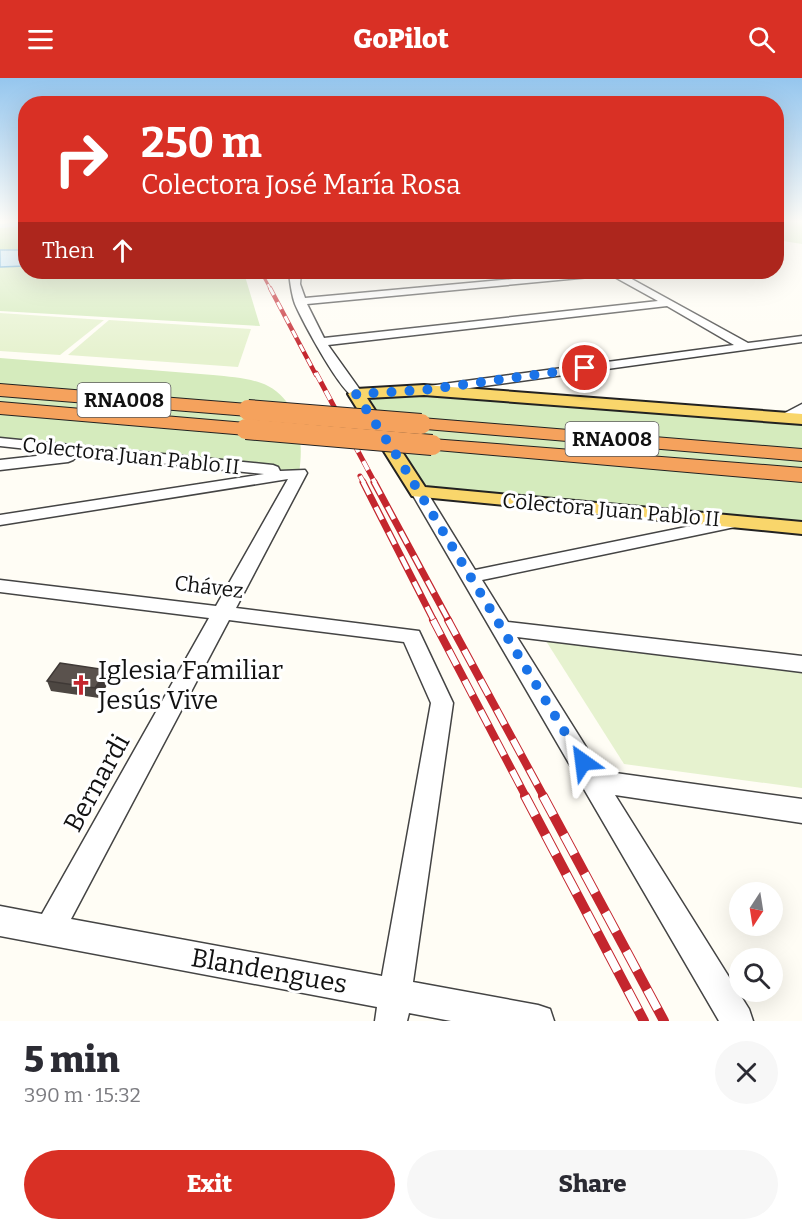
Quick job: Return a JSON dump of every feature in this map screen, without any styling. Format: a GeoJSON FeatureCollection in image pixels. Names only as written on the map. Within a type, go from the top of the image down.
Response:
{"type":"FeatureCollection","features":[{"type":"Feature","properties":{"kind":"highway","name":"RNA008"},"geometry":{"type":"LineString","coordinates":[[0,390],[247,419],[432,445],[802,476]]}},
{"type":"Feature","properties":{"kind":"highway","name":"RNA008"},"geometry":{"type":"LineString","coordinates":[[0,408],[421,424],[802,455]]}},
{"type":"Feature","properties":{"kind":"main road"},"geometry":{"type":"LineString","coordinates":[[419,492],[356,394],[424,390],[794,418]]}},
{"type":"Feature","properties":{"kind":"main road","name":"Colectora Juan Pablo II"},"geometry":{"type":"LineString","coordinates":[[419,492],[802,528]]}},
{"type":"Feature","properties":{"kind":"street"},"geometry":{"type":"LineString","coordinates":[[293,279],[299,302],[345,382],[356,394]]}},
{"type":"Feature","properties":{"kind":"street"},"geometry":{"type":"LineString","coordinates":[[299,302],[540,279]]}},
{"type":"Feature","properties":{"kind":"street"},"geometry":{"type":"LineString","coordinates":[[625,279],[745,346]]}},
{"type":"Feature","properties":{"kind":"street"},"geometry":{"type":"LineString","coordinates":[[322,342],[668,303]]}},
{"type":"Feature","properties":{"kind":"street"},"geometry":{"type":"LineString","coordinates":[[424,390],[802,339]]}},
{"type":"Feature","properties":{"kind":"street"},"geometry":{"type":"LineString","coordinates":[[794,418],[802,408]]}},
{"type":"Feature","properties":{"kind":"street","name":"Colectora Juan Pablo II"},"geometry":{"type":"LineString","coordinates":[[0,442],[298,473]]}},
{"type":"Feature","properties":{"kind":"street"},"geometry":{"type":"LineString","coordinates":[[0,465],[102,453]]}},
{"type":"Feature","properties":{"kind":"street"},"geometry":{"type":"LineString","coordinates":[[0,520],[298,473]]}},
{"type":"Feature","properties":{"kind":"street","name":"Bernardi"},"geometry":{"type":"LineString","coordinates":[[50,930],[298,473]]}},
{"type":"Feature","properties":{"kind":"street"},"geometry":{"type":"LineString","coordinates":[[419,492],[595,781],[737,1021]]}},
{"type":"Feature","properties":{"kind":"street"},"geometry":{"type":"LineString","coordinates":[[0,535],[19,517]]}},
{"type":"Feature","properties":{"kind":"street"},"geometry":{"type":"LineString","coordinates":[[469,577],[735,522]]}},
{"type":"Feature","properties":{"kind":"street","name":"Chávez"},"geometry":{"type":"LineString","coordinates":[[0,586],[411,636],[442,703],[394,1008]]}},
{"type":"Feature","properties":{"kind":"street"},"geometry":{"type":"LineString","coordinates":[[502,628],[802,664]]}},
{"type":"Feature","properties":{"kind":"street"},"geometry":{"type":"LineString","coordinates":[[595,781],[802,811]]}},
{"type":"Feature","properties":{"kind":"street","name":"Blandengues"},"geometry":{"type":"LineString","coordinates":[[0,921],[50,930],[394,1008],[538,1021]]}},
{"type":"Feature","properties":{"kind":"green space"},"geometry":{"type":"Polygon","coordinates":[[[18,266],[18,279],[246,279],[260,326],[0,311],[0,267],[18,266]]]}},
{"type":"Feature","properties":{"kind":"green space"},"geometry":{"type":"Polygon","coordinates":[[[0,313],[104,320],[60,355],[0,351],[0,313]]]}},
{"type":"Feature","properties":{"kind":"green space"},"geometry":{"type":"Polygon","coordinates":[[[109,320],[251,329],[238,367],[68,355],[109,320]]]}},
{"type":"Feature","properties":{"kind":"green space"},"geometry":{"type":"Polygon","coordinates":[[[0,358],[213,375],[262,383],[279,393],[293,413],[300,436],[299,473],[0,442],[0,358]]]}},
{"type":"Feature","properties":{"kind":"green space"},"geometry":{"type":"Polygon","coordinates":[[[424,390],[802,419],[802,528],[419,492],[356,394],[424,390]]]}},
{"type":"Feature","properties":{"kind":"green space"},"geometry":{"type":"Polygon","coordinates":[[[546,641],[802,673],[802,788],[624,764],[546,641]]]}},
{"type":"Feature","properties":{"kind":"building"},"geometry":{"type":"Polygon","coordinates":[[[60,663],[107,670],[95,688],[47,681],[60,663]]]}},
{"type":"Feature","properties":{"kind":"railway"},"geometry":{"type":"LineString","coordinates":[[265,279],[271,290]]}},
{"type":"Feature","properties":{"kind":"railway"},"geometry":{"type":"LineString","coordinates":[[270,288],[316,375]]}},
{"type":"Feature","properties":{"kind":"railway"},"geometry":{"type":"LineString","coordinates":[[316,373],[375,483]]}},
{"type":"Feature","properties":{"kind":"railway"},"geometry":{"type":"LineString","coordinates":[[360,476],[364,483]]}},
{"type":"Feature","properties":{"kind":"railway"},"geometry":{"type":"LineString","coordinates":[[363,482],[434,621]]}},
{"type":"Feature","properties":{"kind":"railway"},"geometry":{"type":"LineString","coordinates":[[374,482],[449,621]]}},
{"type":"Feature","properties":{"kind":"railway"},"geometry":{"type":"LineString","coordinates":[[433,620],[526,797]]}},
{"type":"Feature","properties":{"kind":"railway"},"geometry":{"type":"LineString","coordinates":[[448,620],[544,797]]}},
{"type":"Feature","properties":{"kind":"railway"},"geometry":{"type":"LineString","coordinates":[[525,796],[644,1021]]}},
{"type":"Feature","properties":{"kind":"railway"},"geometry":{"type":"LineString","coordinates":[[543,796],[664,1021]]}},
{"type":"Feature","properties":{"kind":"place","name":"Iglesia Familiar Jesús Vive"},"geometry":{"type":"Point","coordinates":[81,685]}},
{"type":"Feature","properties":{"kind":"route"},"geometry":{"type":"LineString","coordinates":[[583,762],[399,459],[356,394],[424,390],[585,368]]}}]}
